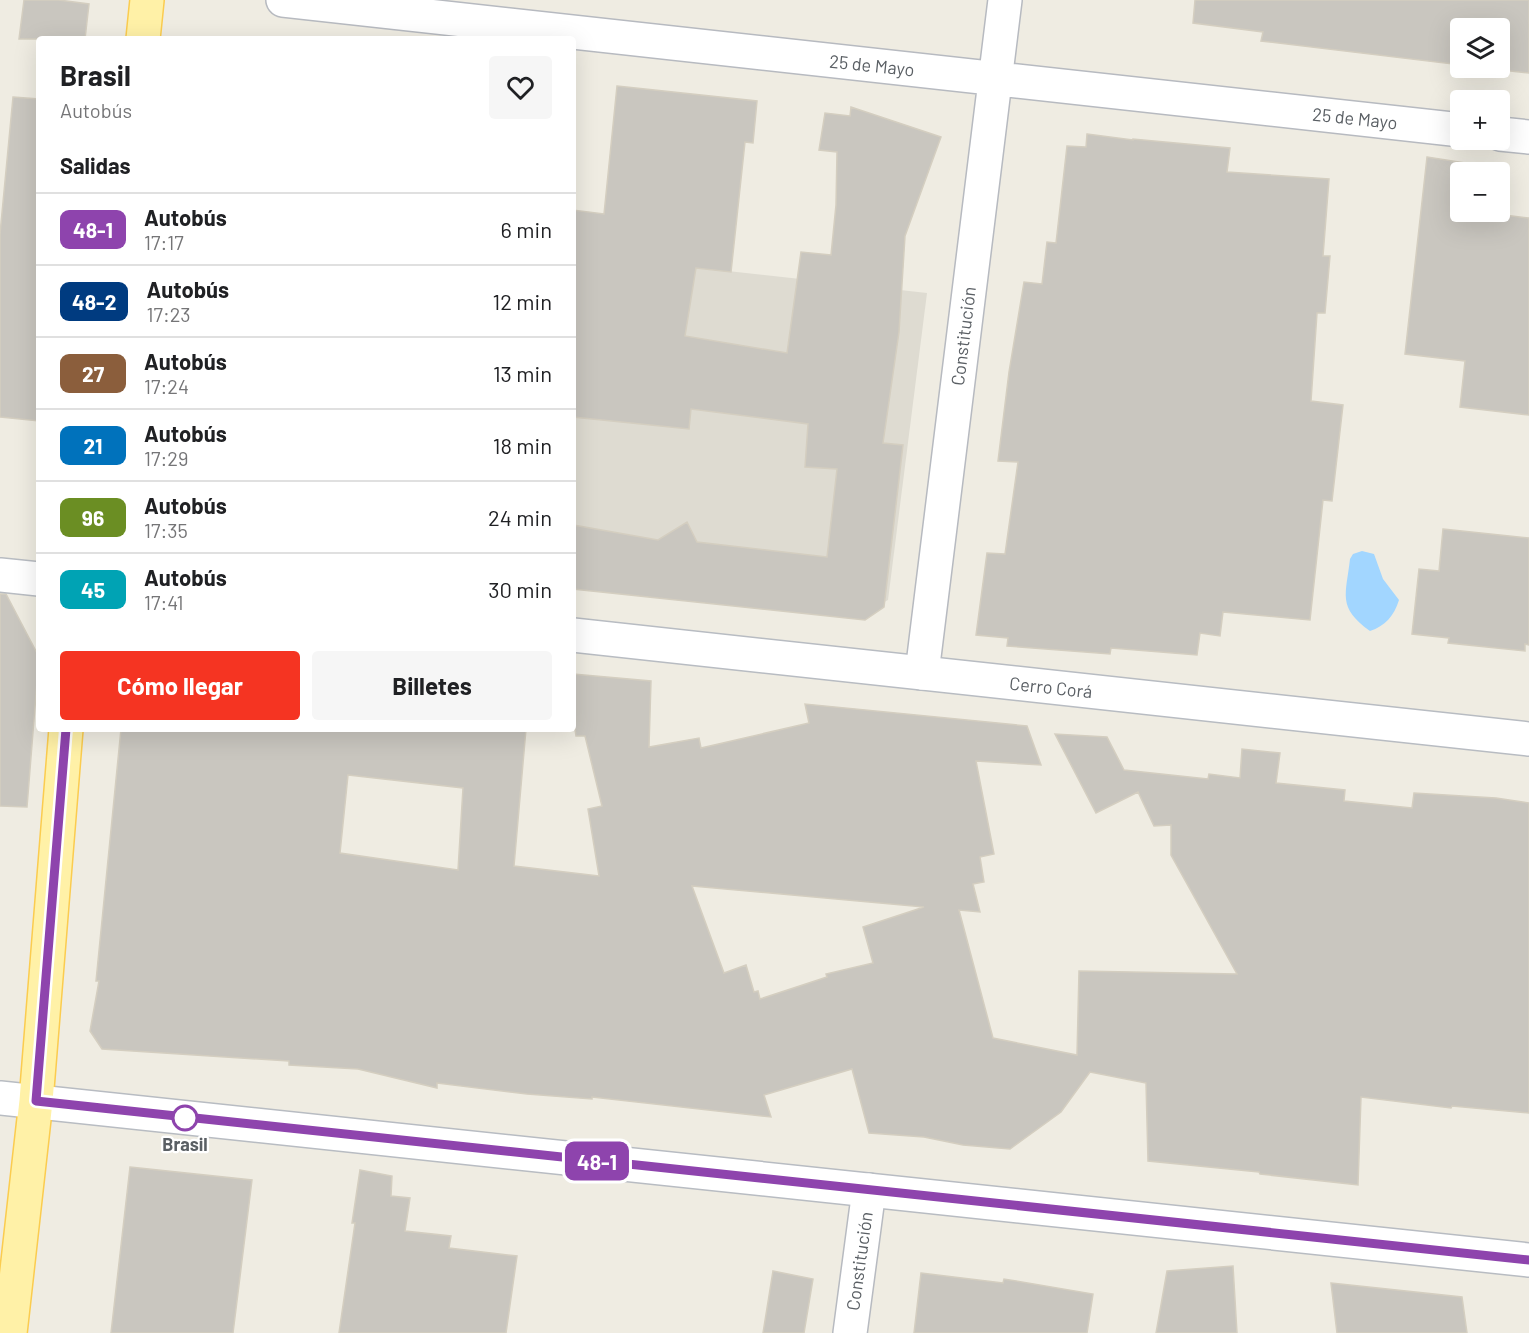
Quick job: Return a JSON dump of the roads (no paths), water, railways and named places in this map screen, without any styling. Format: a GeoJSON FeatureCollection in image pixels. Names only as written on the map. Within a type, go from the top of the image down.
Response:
{"type":"FeatureCollection","features":[{"type":"Feature","properties":{"kind":"main road"},"geometry":{"type":"LineString","coordinates":[[143,36],[147,0]]}},
{"type":"Feature","properties":{"kind":"main road"},"geometry":{"type":"LineString","coordinates":[[10,1333],[36,1101],[66,732]]}},
{"type":"Feature","properties":{"kind":"street","name":"25 de Mayo"},"geometry":{"type":"LineString","coordinates":[[283,0],[1450,129]]}},
{"type":"Feature","properties":{"kind":"street","name":"Constitución"},"geometry":{"type":"LineString","coordinates":[[922,673],[1005,0]]}},
{"type":"Feature","properties":{"kind":"street"},"geometry":{"type":"LineString","coordinates":[[1510,135],[1529,137]]}},
{"type":"Feature","properties":{"kind":"street"},"geometry":{"type":"LineString","coordinates":[[0,574],[36,579]]}},
{"type":"Feature","properties":{"kind":"street","name":"Cerro Corá"},"geometry":{"type":"LineString","coordinates":[[576,635],[1529,739]]}},
{"type":"Feature","properties":{"kind":"street"},"geometry":{"type":"LineString","coordinates":[[0,1098],[1529,1260]]}},
{"type":"Feature","properties":{"kind":"street","name":"Constitución"},"geometry":{"type":"LineString","coordinates":[[850,1333],[869,1190]]}},
{"type":"Feature","properties":{"kind":"water"},"geometry":{"type":"Polygon","coordinates":[[[1362,551],[1374,554],[1383,579],[1399,600],[1388,620],[1370,631],[1352,615],[1346,600],[1350,559],[1353,554],[1362,551]]]}},
{"type":"Feature","properties":{"kind":"place","name":"Brasil"},"geometry":{"type":"Point","coordinates":[185,1118]}}]}
